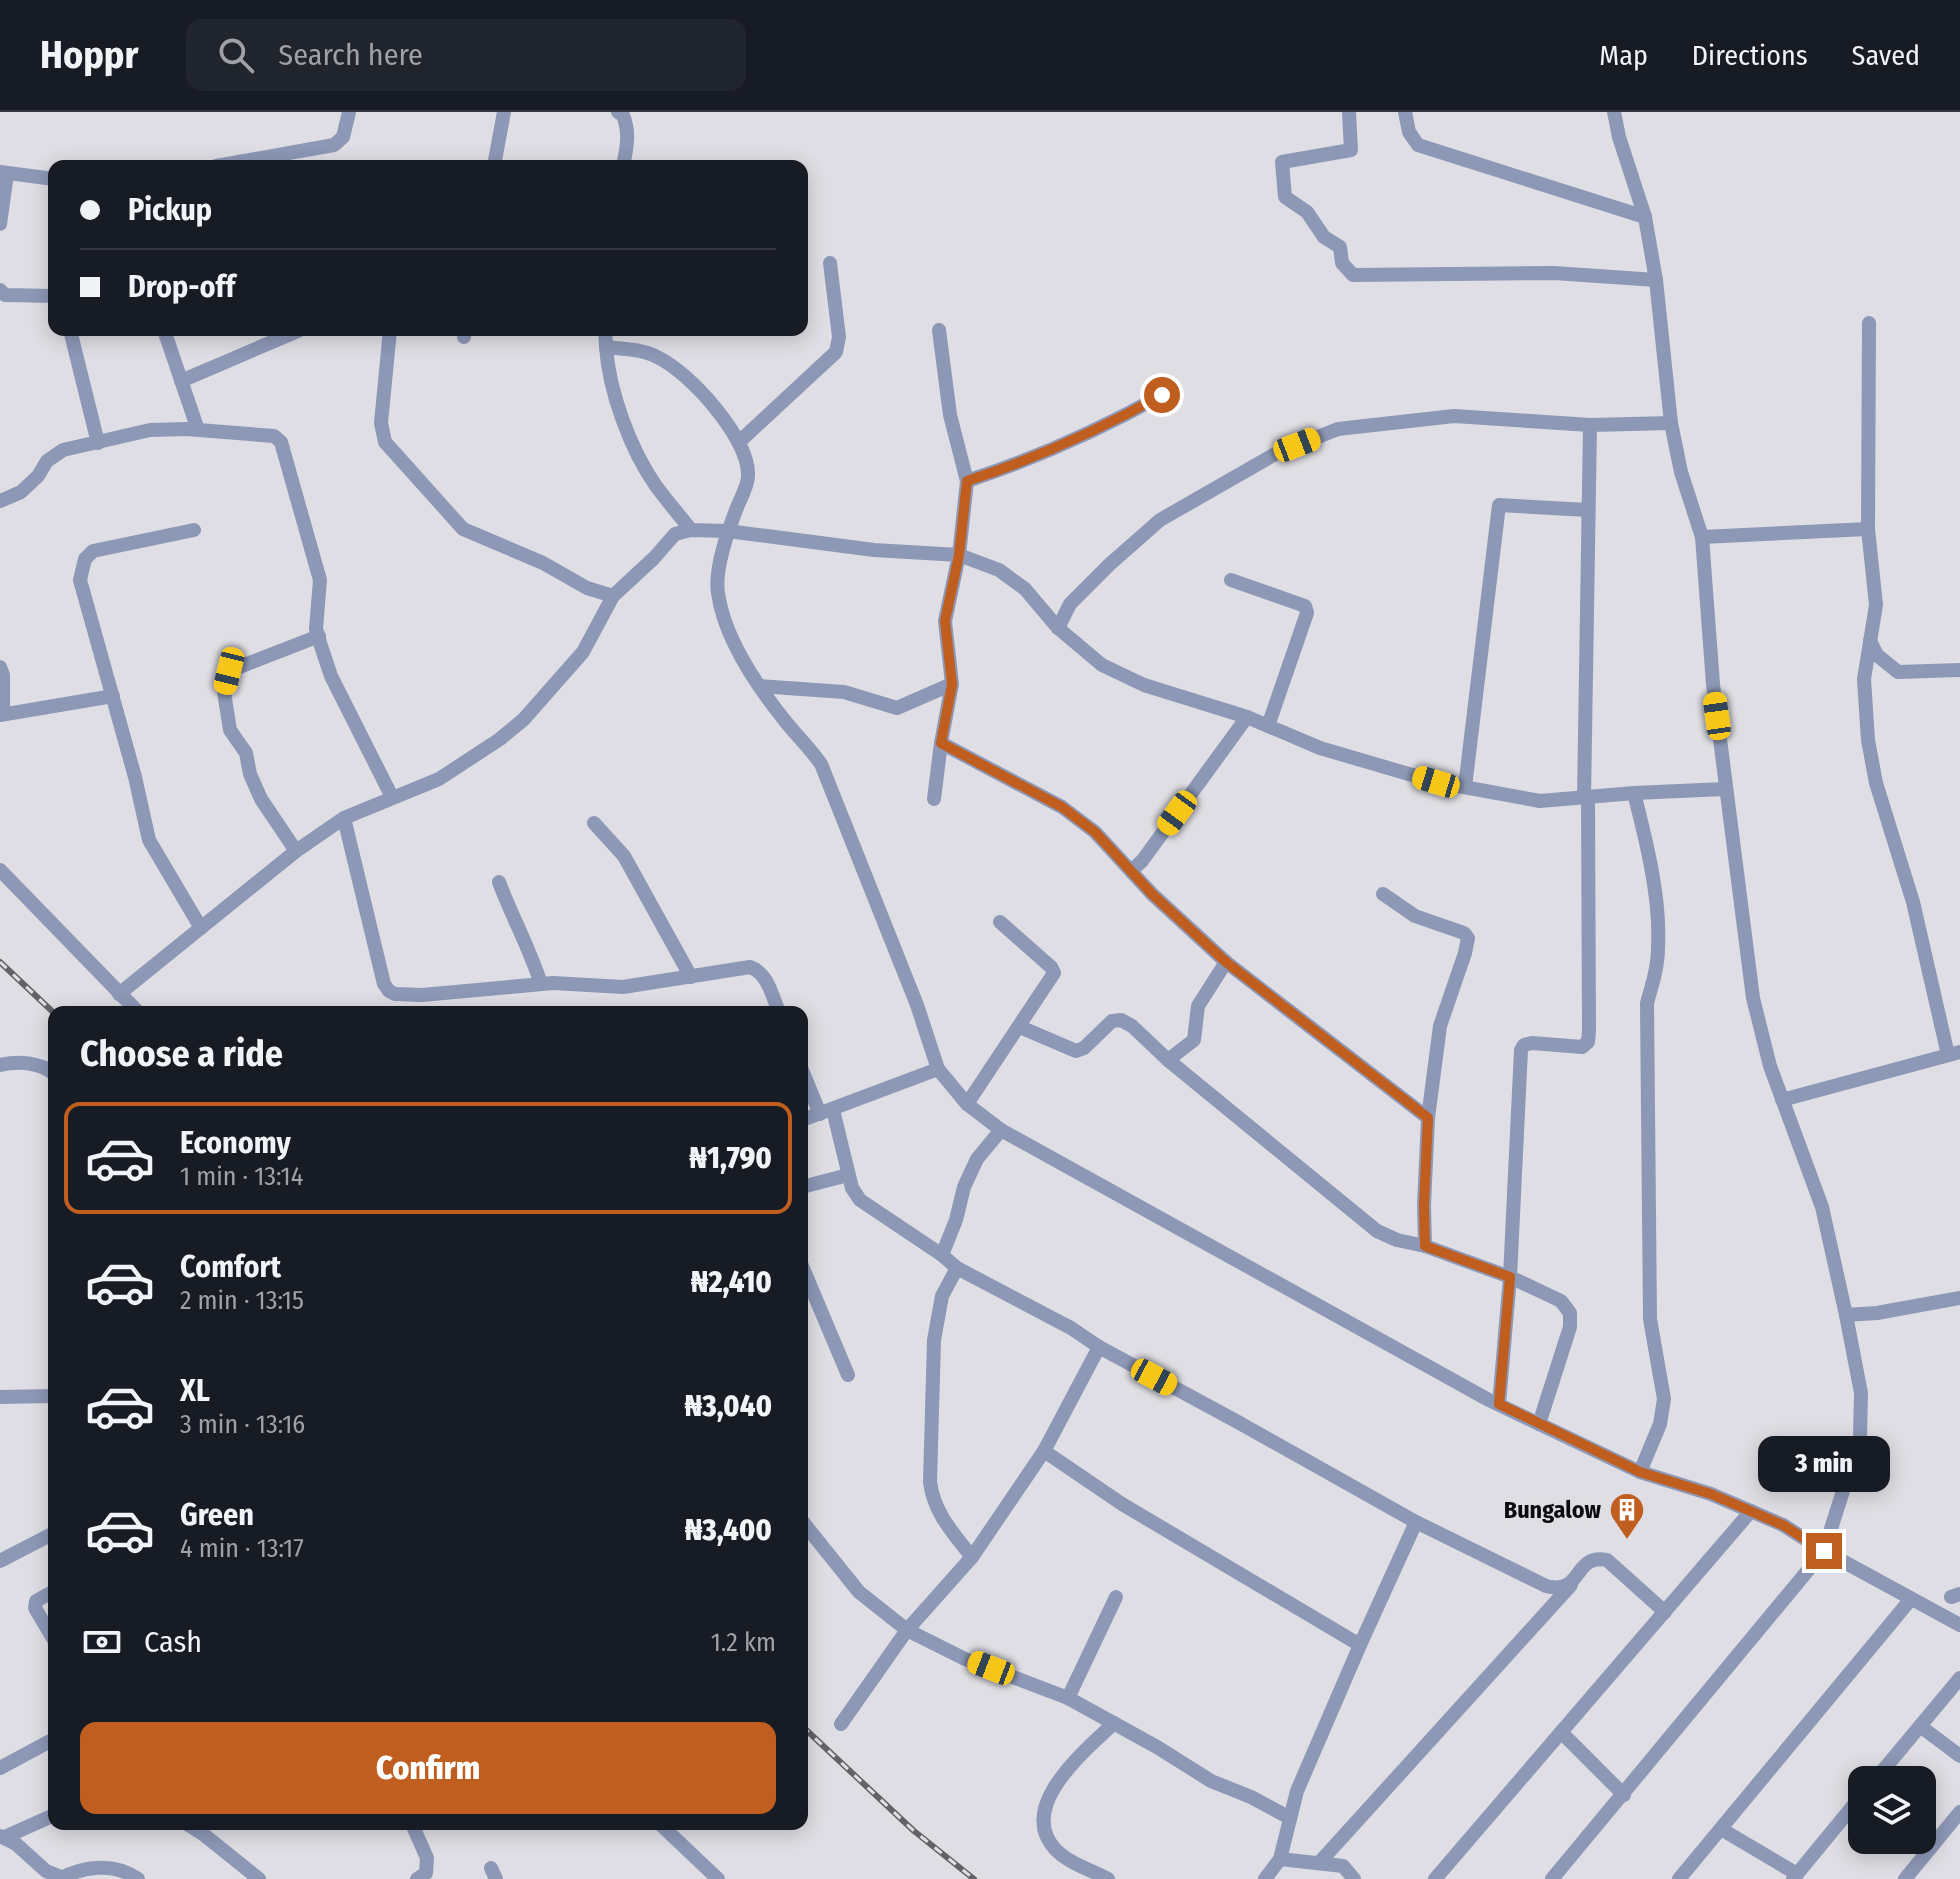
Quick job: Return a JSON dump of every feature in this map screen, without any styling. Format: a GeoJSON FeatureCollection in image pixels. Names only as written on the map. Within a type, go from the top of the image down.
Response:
{"type":"FeatureCollection","features":[{"type":"Feature","properties":{"kind":"street"},"geometry":{"type":"LineString","coordinates":[[250,160],[334,145],[343,137],[349,112]]}},
{"type":"Feature","properties":{"kind":"street"},"geometry":{"type":"LineString","coordinates":[[495,160],[504,112]]}},
{"type":"Feature","properties":{"kind":"street"},"geometry":{"type":"LineString","coordinates":[[1349,112],[1351,150],[1282,162],[1285,197],[1307,212],[1324,237],[1340,247],[1342,263],[1353,275],[1554,273],[1656,280]]}},
{"type":"Feature","properties":{"kind":"street"},"geometry":{"type":"LineString","coordinates":[[1405,112],[1409,132],[1418,145],[1645,217]]}},
{"type":"Feature","properties":{"kind":"street"},"geometry":{"type":"LineString","coordinates":[[1552,1879],[1824,1551],[1860,1437],[1861,1393],[1822,1207],[1770,1066],[1753,998],[1713,684],[1702,537],[1681,472],[1671,423],[1656,280],[1645,217],[1614,112]]}},
{"type":"Feature","properties":{"kind":"street"},"geometry":{"type":"LineString","coordinates":[[622,113],[629,139],[624,160]]}},
{"type":"Feature","properties":{"kind":"street"},"geometry":{"type":"LineString","coordinates":[[0,224],[4,173],[48,178]]}},
{"type":"Feature","properties":{"kind":"street"},"geometry":{"type":"LineString","coordinates":[[739,442],[836,352],[839,337],[830,263]]}},
{"type":"Feature","properties":{"kind":"street"},"geometry":{"type":"LineString","coordinates":[[0,290],[5,295],[48,296]]}},
{"type":"Feature","properties":{"kind":"street"},"geometry":{"type":"LineString","coordinates":[[1782,1100],[1954,1054],[1913,902],[1876,783],[1868,740],[1864,679],[1876,605],[1868,529],[1869,323]]}},
{"type":"Feature","properties":{"kind":"street"},"geometry":{"type":"LineString","coordinates":[[934,799],[952,684],[945,621],[959,555],[967,481],[950,415],[939,330]]}},
{"type":"Feature","properties":{"kind":"street"},"geometry":{"type":"LineString","coordinates":[[71,336],[98,443]]}},
{"type":"Feature","properties":{"kind":"street"},"geometry":{"type":"LineString","coordinates":[[166,336],[198,430]]}},
{"type":"Feature","properties":{"kind":"street"},"geometry":{"type":"LineString","coordinates":[[181,381],[286,336]]}},
{"type":"Feature","properties":{"kind":"street"},"geometry":{"type":"LineString","coordinates":[[389,336],[381,423],[385,442],[463,529],[543,563],[587,588],[613,596]]}},
{"type":"Feature","properties":{"kind":"street"},"geometry":{"type":"LineString","coordinates":[[605,336],[607,366],[615,397],[639,456],[655,485],[691,530]]}},
{"type":"Feature","properties":{"kind":"street"},"geometry":{"type":"LineString","coordinates":[[606,347],[644,351],[678,370],[712,404],[739,442],[747,464],[748,478],[728,531],[718,582],[718,594],[729,632],[760,686],[821,764],[917,1005],[938,1069],[967,1104],[1001,1130],[1499,1404],[1640,1472],[1711,1494],[1783,1525],[1824,1551],[1960,1625]]}},
{"type":"Feature","properties":{"kind":"street"},"geometry":{"type":"LineString","coordinates":[[967,481],[1007,468],[1162,395]]}},
{"type":"Feature","properties":{"kind":"street"},"geometry":{"type":"LineString","coordinates":[[1058,628],[1070,604],[1160,520],[1277,453],[1338,429],[1454,416],[1590,425],[1671,423]]}},
{"type":"Feature","properties":{"kind":"street"},"geometry":{"type":"LineString","coordinates":[[1499,1404],[1510,1277],[1521,1050],[1524,1045],[1532,1043],[1582,1047],[1588,1042],[1586,798],[1590,425]]}},
{"type":"Feature","properties":{"kind":"street"},"geometry":{"type":"LineString","coordinates":[[0,501],[21,492],[38,476],[47,461],[63,450],[150,430],[274,436],[281,442],[320,580],[316,629],[331,676],[392,797]]}},
{"type":"Feature","properties":{"kind":"street"},"geometry":{"type":"LineString","coordinates":[[1465,787],[1499,505],[1588,510]]}},
{"type":"Feature","properties":{"kind":"street"},"geometry":{"type":"LineString","coordinates":[[1702,537],[1868,529]]}},
{"type":"Feature","properties":{"kind":"street"},"geometry":{"type":"LineString","coordinates":[[194,530],[93,551],[85,559],[80,580],[149,840],[201,928]]}},
{"type":"Feature","properties":{"kind":"street"},"geometry":{"type":"LineString","coordinates":[[119,994],[296,851],[344,818],[439,779],[500,739],[524,719],[583,652],[613,596],[675,534],[691,530],[728,531],[874,550],[959,555],[999,570],[1025,589],[1058,628],[1102,665],[1116,672],[1144,685],[1247,717],[1320,748],[1436,782],[1540,801],[1725,789]]}},
{"type":"Feature","properties":{"kind":"street"},"geometry":{"type":"LineString","coordinates":[[1231,580],[1305,606],[1307,613],[1268,726]]}},
{"type":"Feature","properties":{"kind":"street"},"geometry":{"type":"LineString","coordinates":[[296,851],[261,799],[250,774],[246,753],[230,730],[224,692],[229,671],[319,636]]}},
{"type":"Feature","properties":{"kind":"street"},"geometry":{"type":"LineString","coordinates":[[1870,641],[1877,655],[1898,672]]}},
{"type":"Feature","properties":{"kind":"street"},"geometry":{"type":"LineString","coordinates":[[0,667],[3,675],[2,714],[113,696]]}},
{"type":"Feature","properties":{"kind":"street"},"geometry":{"type":"LineString","coordinates":[[1864,679],[1898,672],[1960,670]]}},
{"type":"Feature","properties":{"kind":"street"},"geometry":{"type":"LineString","coordinates":[[760,686],[844,692],[897,708],[952,684]]}},
{"type":"Feature","properties":{"kind":"street"},"geometry":{"type":"LineString","coordinates":[[1132,870],[1142,861],[1247,717]]}},
{"type":"Feature","properties":{"kind":"street"},"geometry":{"type":"LineString","coordinates":[[941,743],[1062,807],[1095,832],[1152,894],[1226,962],[1428,1118]]}},
{"type":"Feature","properties":{"kind":"street"},"geometry":{"type":"LineString","coordinates":[[1634,793],[1651,859],[1659,946],[1647,1003],[1650,1319],[1664,1399],[1660,1424],[1640,1472]]}},
{"type":"Feature","properties":{"kind":"street"},"geometry":{"type":"LineString","coordinates":[[344,818],[384,984],[395,994],[422,995],[541,984],[623,987],[750,967],[759,970],[776,1006]]}},
{"type":"Feature","properties":{"kind":"street"},"geometry":{"type":"LineString","coordinates":[[594,823],[624,856],[691,977]]}},
{"type":"Feature","properties":{"kind":"street"},"geometry":{"type":"LineString","coordinates":[[0,870],[132,1006]]}},
{"type":"Feature","properties":{"kind":"street"},"geometry":{"type":"LineString","coordinates":[[499,882],[510,912],[531,951],[541,984]]}},
{"type":"Feature","properties":{"kind":"street"},"geometry":{"type":"LineString","coordinates":[[1383,894],[1415,916],[1464,933],[1468,938],[1440,1026],[1428,1118],[1425,1246]]}},
{"type":"Feature","properties":{"kind":"street"},"geometry":{"type":"LineString","coordinates":[[967,1104],[1054,973],[1000,922]]}},
{"type":"Feature","properties":{"kind":"street"},"geometry":{"type":"LineString","coordinates":[[1168,1060],[1194,1040],[1198,1006],[1226,962]]}},
{"type":"Feature","properties":{"kind":"street"},"geometry":{"type":"LineString","coordinates":[[1020,1027],[1076,1051],[1084,1048],[1112,1021],[1121,1020],[1377,1231],[1510,1277],[1561,1301],[1570,1313],[1570,1327],[1539,1424]]}},
{"type":"Feature","properties":{"kind":"street"},"geometry":{"type":"LineString","coordinates":[[0,1065],[14,1062],[48,1070]]}},
{"type":"Feature","properties":{"kind":"street"},"geometry":{"type":"LineString","coordinates":[[808,1118],[938,1069]]}},
{"type":"Feature","properties":{"kind":"street"},"geometry":{"type":"LineString","coordinates":[[808,1080],[826,1112],[852,1188],[860,1200],[957,1268],[1071,1328],[1099,1347],[1416,1522],[1546,1586],[1558,1589],[1571,1584]]}},
{"type":"Feature","properties":{"kind":"street"},"geometry":{"type":"LineString","coordinates":[[942,1255],[956,1220],[964,1187],[977,1159],[1001,1130]]}},
{"type":"Feature","properties":{"kind":"street"},"geometry":{"type":"LineString","coordinates":[[808,1185],[848,1175]]}},
{"type":"Feature","properties":{"kind":"street"},"geometry":{"type":"LineString","coordinates":[[957,1268],[942,1296],[934,1340],[930,1482],[932,1498],[939,1513],[972,1557]]}},
{"type":"Feature","properties":{"kind":"street"},"geometry":{"type":"LineString","coordinates":[[808,1280],[848,1375]]}},
{"type":"Feature","properties":{"kind":"street"},"geometry":{"type":"LineString","coordinates":[[1846,1315],[1877,1313],[1960,1298]]}},
{"type":"Feature","properties":{"kind":"street"},"geometry":{"type":"LineString","coordinates":[[841,1724],[907,1630],[972,1557],[1044,1451],[1099,1347]]}},
{"type":"Feature","properties":{"kind":"street"},"geometry":{"type":"LineString","coordinates":[[0,1397],[48,1396]]}},
{"type":"Feature","properties":{"kind":"street"},"geometry":{"type":"LineString","coordinates":[[1044,1451],[1122,1504],[1360,1645]]}},
{"type":"Feature","properties":{"kind":"street"},"geometry":{"type":"LineString","coordinates":[[1435,1879],[1751,1511]]}},
{"type":"Feature","properties":{"kind":"street"},"geometry":{"type":"LineString","coordinates":[[1265,1879],[1280,1859],[1297,1791],[1416,1522]]}},
{"type":"Feature","properties":{"kind":"street"},"geometry":{"type":"LineString","coordinates":[[808,1528],[859,1592],[907,1630],[965,1659],[1068,1698],[1211,1781],[1251,1797],[1290,1818]]}},
{"type":"Feature","properties":{"kind":"street"},"geometry":{"type":"LineString","coordinates":[[0,1561],[48,1536]]}},
{"type":"Feature","properties":{"kind":"street"},"geometry":{"type":"LineString","coordinates":[[1319,1863],[1571,1584],[1585,1563],[1596,1558],[1607,1560],[1665,1612]]}},
{"type":"Feature","properties":{"kind":"street"},"geometry":{"type":"LineString","coordinates":[[48,1594],[36,1601],[35,1608],[48,1630]]}},
{"type":"Feature","properties":{"kind":"street"},"geometry":{"type":"LineString","coordinates":[[1068,1698],[1116,1597]]}},
{"type":"Feature","properties":{"kind":"street"},"geometry":{"type":"LineString","coordinates":[[1679,1879],[1911,1599]]}},
{"type":"Feature","properties":{"kind":"street"},"geometry":{"type":"LineString","coordinates":[[1887,1766],[1960,1678]]}},
{"type":"Feature","properties":{"kind":"street"},"geometry":{"type":"LineString","coordinates":[[1108,1879],[1065,1858],[1053,1847],[1045,1832],[1044,1816],[1058,1778],[1114,1723]]}},
{"type":"Feature","properties":{"kind":"street"},"geometry":{"type":"LineString","coordinates":[[1920,1726],[1960,1756]]}},
{"type":"Feature","properties":{"kind":"street"},"geometry":{"type":"LineString","coordinates":[[1561,1732],[1624,1795]]}},
{"type":"Feature","properties":{"kind":"street"},"geometry":{"type":"LineString","coordinates":[[0,1768],[48,1742]]}},
{"type":"Feature","properties":{"kind":"street"},"geometry":{"type":"LineString","coordinates":[[1721,1829],[1795,1876],[1848,1812]]}},
{"type":"Feature","properties":{"kind":"street"},"geometry":{"type":"LineString","coordinates":[[1905,1879],[1960,1812]]}},
{"type":"Feature","properties":{"kind":"street"},"geometry":{"type":"LineString","coordinates":[[3,1836],[48,1817]]}},
{"type":"Feature","properties":{"kind":"street"},"geometry":{"type":"LineString","coordinates":[[195,1830],[259,1879]]}},
{"type":"Feature","properties":{"kind":"street"},"geometry":{"type":"LineString","coordinates":[[415,1830],[427,1858],[426,1873],[417,1879]]}},
{"type":"Feature","properties":{"kind":"street"},"geometry":{"type":"LineString","coordinates":[[666,1830],[718,1879]]}},
{"type":"Feature","properties":{"kind":"street"},"geometry":{"type":"LineString","coordinates":[[3,1836],[37,1865],[60,1878],[99,1867],[116,1868],[138,1879]]}},
{"type":"Feature","properties":{"kind":"street"},"geometry":{"type":"LineString","coordinates":[[1280,1859],[1343,1866],[1354,1879]]}},
{"type":"Feature","properties":{"kind":"railway"},"geometry":{"type":"LineString","coordinates":[[0,962],[48,1007]]}},
{"type":"Feature","properties":{"kind":"railway"},"geometry":{"type":"LineString","coordinates":[[808,1732],[914,1831],[974,1879]]}},
{"type":"Feature","properties":{"kind":"place","name":"Bungalow"},"geometry":{"type":"Point","coordinates":[1627,1541]}},
{"type":"Feature","properties":{"kind":"route"},"geometry":{"type":"LineString","coordinates":[[1162,395],[1007,468],[967,481],[959,555],[945,621],[952,684],[941,743],[1062,807],[1095,832],[1152,894],[1226,962],[1428,1118],[1425,1246],[1510,1277],[1499,1404],[1640,1472],[1711,1494],[1783,1525],[1824,1551]]}}]}
